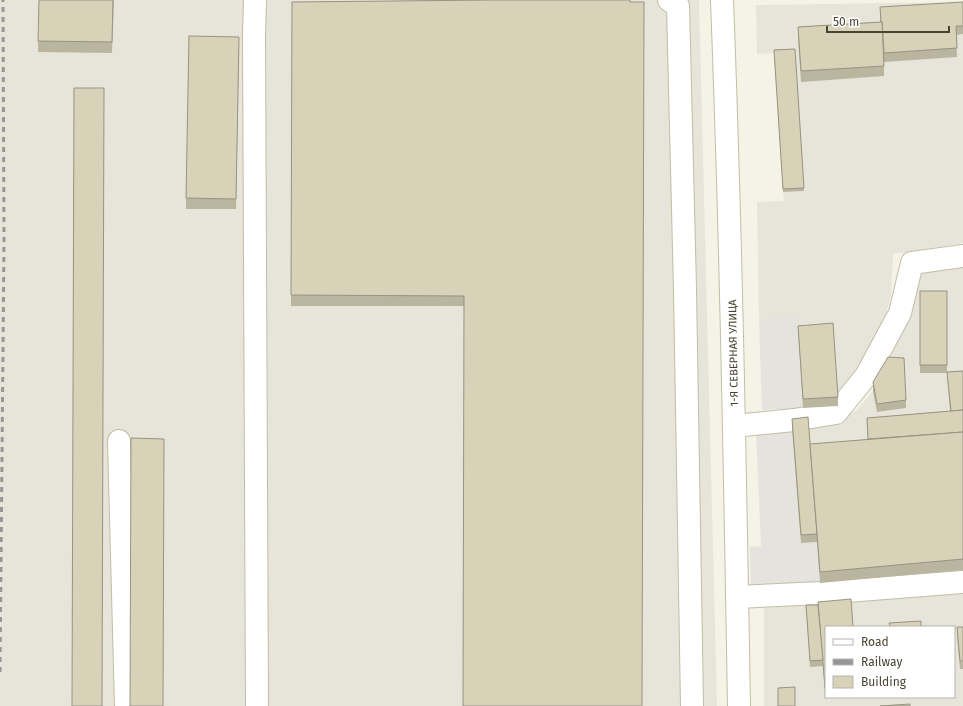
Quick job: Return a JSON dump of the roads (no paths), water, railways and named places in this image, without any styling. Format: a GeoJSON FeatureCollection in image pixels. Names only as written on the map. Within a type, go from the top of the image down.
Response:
{"type":"FeatureCollection","features":[{"type":"Feature","properties":{"kind":"street"},"geometry":{"type":"LineString","coordinates":[[255,0],[257,706]]}},
{"type":"Feature","properties":{"kind":"street"},"geometry":{"type":"LineString","coordinates":[[669,0],[678,6],[686,305],[692,706]]}},
{"type":"Feature","properties":{"kind":"street","name":"1-Я СЕВЕРНАЯ УЛИЦА"},"geometry":{"type":"LineString","coordinates":[[722,0],[728,166],[739,706]]}},
{"type":"Feature","properties":{"kind":"street"},"geometry":{"type":"LineString","coordinates":[[734,426],[836,414],[866,376],[900,313],[912,263],[963,256]]}},
{"type":"Feature","properties":{"kind":"street"},"geometry":{"type":"LineString","coordinates":[[119,441],[126,706]]}},
{"type":"Feature","properties":{"kind":"street"},"geometry":{"type":"LineString","coordinates":[[737,597],[821,593],[963,582]]}},
{"type":"Feature","properties":{"kind":"railway"},"geometry":{"type":"LineString","coordinates":[[0,672],[4,241],[3,0]]}}]}
